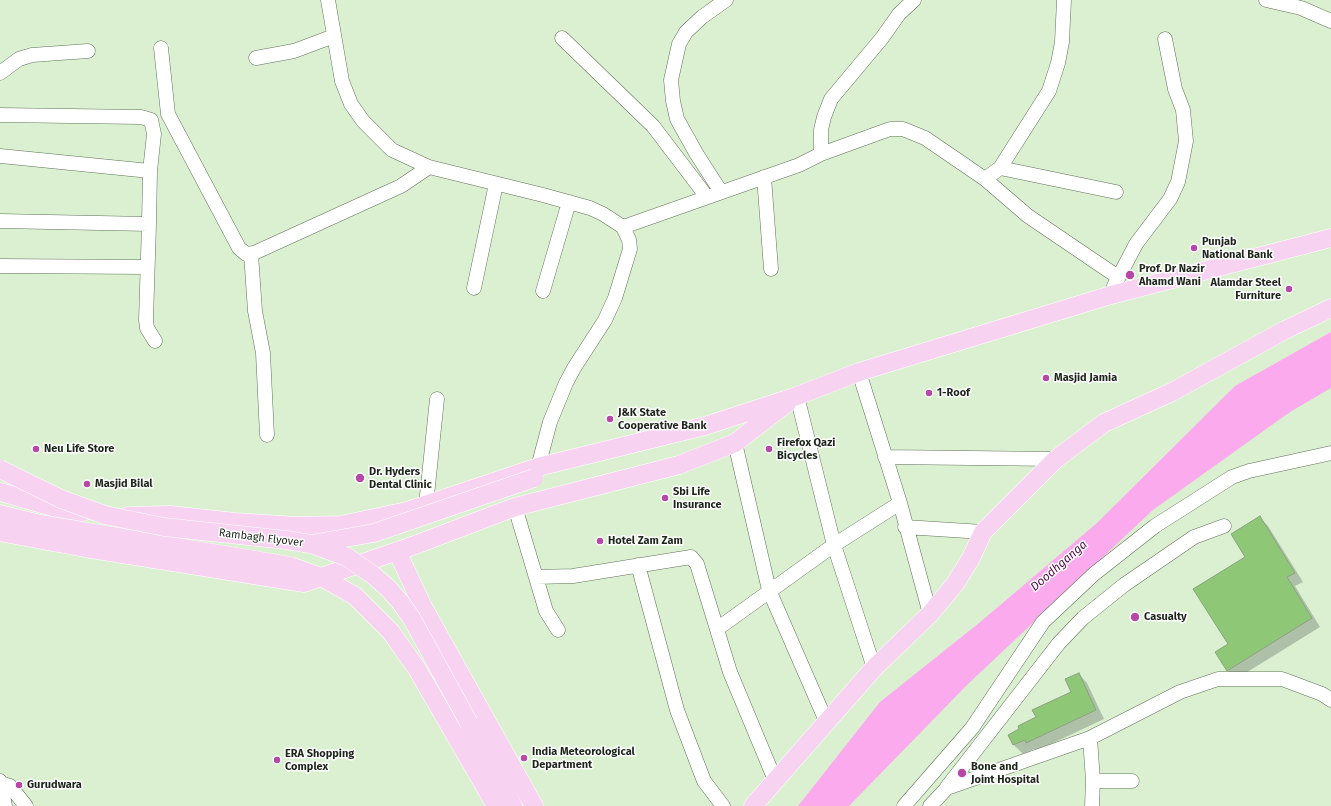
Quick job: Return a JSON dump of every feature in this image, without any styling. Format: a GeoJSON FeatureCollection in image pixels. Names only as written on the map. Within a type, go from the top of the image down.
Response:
{"type":"FeatureCollection","features":[{"type":"Feature","properties":{"kind":"main road"},"geometry":{"type":"LineString","coordinates":[[0,492],[80,512],[123,516],[170,515],[235,522],[297,526],[341,525],[407,512],[448,498],[536,472],[686,439],[692,437],[704,426],[797,396],[859,372],[1111,295],[1331,238]]}},
{"type":"Feature","properties":{"kind":"main road"},"geometry":{"type":"LineString","coordinates":[[753,806],[874,668],[930,614],[955,584],[983,532],[1056,459],[1104,423],[1172,392],[1285,330],[1331,308]]}},
{"type":"Feature","properties":{"kind":"main road"},"geometry":{"type":"LineString","coordinates":[[0,532],[85,548],[304,583],[515,507],[679,464],[735,443],[797,396]]}},
{"type":"Feature","properties":{"kind":"main road","name":"Rambagh Flyover"},"geometry":{"type":"LineString","coordinates":[[0,469],[61,499],[105,515],[164,527],[266,537],[311,544],[347,558],[360,565],[389,589],[401,602],[425,642],[513,806]]}},
{"type":"Feature","properties":{"kind":"main road"},"geometry":{"type":"LineString","coordinates":[[311,544],[374,533],[536,472]]}},
{"type":"Feature","properties":{"kind":"main road"},"geometry":{"type":"LineString","coordinates":[[448,498],[462,527]]}},
{"type":"Feature","properties":{"kind":"main road"},"geometry":{"type":"LineString","coordinates":[[0,514],[54,527],[290,566],[322,577],[355,596],[391,632],[417,670],[496,806]]}},
{"type":"Feature","properties":{"kind":"main road"},"geometry":{"type":"LineString","coordinates":[[393,552],[398,576],[528,806]]}},
{"type":"Feature","properties":{"kind":"main road"},"geometry":{"type":"LineString","coordinates":[[393,552],[534,806]]}},
{"type":"Feature","properties":{"kind":"street"},"geometry":{"type":"LineString","coordinates":[[328,0],[342,81],[351,104],[363,121],[392,150],[429,167],[569,202],[603,214],[623,227],[629,240],[630,249],[615,298],[605,320],[574,368],[566,384],[550,422],[536,472]]}},
{"type":"Feature","properties":{"kind":"street"},"geometry":{"type":"LineString","coordinates":[[721,192],[696,153],[677,119],[671,80],[679,44],[686,32],[702,17],[726,0]]}},
{"type":"Feature","properties":{"kind":"street"},"geometry":{"type":"LineString","coordinates":[[821,154],[821,130],[831,99],[882,38],[899,14],[914,0]]}},
{"type":"Feature","properties":{"kind":"street"},"geometry":{"type":"LineString","coordinates":[[985,179],[1000,168],[1044,101],[1053,81],[1062,42],[1064,0]]}},
{"type":"Feature","properties":{"kind":"street"},"geometry":{"type":"LineString","coordinates":[[1266,0],[1301,8],[1331,21]]}},
{"type":"Feature","properties":{"kind":"street"},"geometry":{"type":"LineString","coordinates":[[256,58],[294,51],[334,36]]}},
{"type":"Feature","properties":{"kind":"street"},"geometry":{"type":"LineString","coordinates":[[562,38],[653,126],[707,197]]}},
{"type":"Feature","properties":{"kind":"street"},"geometry":{"type":"LineString","coordinates":[[1111,295],[1118,277],[1136,244],[1170,199],[1178,182],[1186,141],[1184,110],[1175,89],[1165,39]]}},
{"type":"Feature","properties":{"kind":"street"},"geometry":{"type":"LineString","coordinates":[[160,48],[168,114],[239,248],[246,254],[251,254],[401,186],[429,167]]}},
{"type":"Feature","properties":{"kind":"street"},"geometry":{"type":"LineString","coordinates":[[0,73],[19,59],[32,55],[88,51]]}},
{"type":"Feature","properties":{"kind":"street"},"geometry":{"type":"LineString","coordinates":[[0,115],[146,117],[151,120],[154,134],[150,171],[146,328],[155,341]]}},
{"type":"Feature","properties":{"kind":"street"},"geometry":{"type":"LineString","coordinates":[[623,227],[799,165],[821,154],[890,129],[903,129],[925,138],[985,179],[1028,216],[1118,277]]}},
{"type":"Feature","properties":{"kind":"street"},"geometry":{"type":"LineString","coordinates":[[0,156],[150,171]]}},
{"type":"Feature","properties":{"kind":"street"},"geometry":{"type":"LineString","coordinates":[[1000,168],[1116,192]]}},
{"type":"Feature","properties":{"kind":"street"},"geometry":{"type":"LineString","coordinates":[[764,177],[771,269]]}},
{"type":"Feature","properties":{"kind":"street"},"geometry":{"type":"LineString","coordinates":[[474,288],[496,184]]}},
{"type":"Feature","properties":{"kind":"street"},"geometry":{"type":"LineString","coordinates":[[543,291],[569,202]]}},
{"type":"Feature","properties":{"kind":"street"},"geometry":{"type":"LineString","coordinates":[[0,221],[149,224]]}},
{"type":"Feature","properties":{"kind":"street"},"geometry":{"type":"LineString","coordinates":[[251,254],[255,311],[264,353],[267,435]]}},
{"type":"Feature","properties":{"kind":"street"},"geometry":{"type":"LineString","coordinates":[[0,266],[147,267]]}},
{"type":"Feature","properties":{"kind":"street"},"geometry":{"type":"LineString","coordinates":[[859,372],[900,503],[905,527],[930,614]]}},
{"type":"Feature","properties":{"kind":"street"},"geometry":{"type":"LineString","coordinates":[[797,396],[834,545],[874,668]]}},
{"type":"Feature","properties":{"kind":"street"},"geometry":{"type":"LineString","coordinates":[[426,505],[437,399]]}},
{"type":"Feature","properties":{"kind":"street"},"geometry":{"type":"LineString","coordinates":[[735,443],[770,590],[826,721]]}},
{"type":"Feature","properties":{"kind":"street"},"geometry":{"type":"LineString","coordinates":[[904,806],[972,728],[1044,622],[1094,574],[1154,526],[1232,477],[1248,471],[1331,453]]}},
{"type":"Feature","properties":{"kind":"street"},"geometry":{"type":"LineString","coordinates":[[885,457],[1056,459]]}},
{"type":"Feature","properties":{"kind":"street"},"geometry":{"type":"LineString","coordinates":[[717,629],[834,545],[900,503]]}},
{"type":"Feature","properties":{"kind":"street"},"geometry":{"type":"LineString","coordinates":[[515,507],[546,611],[558,630]]}},
{"type":"Feature","properties":{"kind":"street"},"geometry":{"type":"LineString","coordinates":[[930,806],[947,788],[1059,643],[1083,618],[1124,585],[1194,537],[1224,526]]}},
{"type":"Feature","properties":{"kind":"street"},"geometry":{"type":"LineString","coordinates":[[905,527],[983,532]]}},
{"type":"Feature","properties":{"kind":"street"},"geometry":{"type":"LineString","coordinates":[[536,577],[573,576],[691,557],[697,564],[730,672],[775,780]]}},
{"type":"Feature","properties":{"kind":"street"},"geometry":{"type":"LineString","coordinates":[[638,565],[677,710],[704,781],[723,806]]}},
{"type":"Feature","properties":{"kind":"street"},"geometry":{"type":"LineString","coordinates":[[947,788],[1090,738],[1180,692],[1218,679],[1282,679],[1322,694],[1331,700]]}},
{"type":"Feature","properties":{"kind":"street"},"geometry":{"type":"LineString","coordinates":[[1090,738],[1093,781],[1092,806]]}},
{"type":"Feature","properties":{"kind":"street"},"geometry":{"type":"LineString","coordinates":[[1093,781],[1132,782]]}},
{"type":"Feature","properties":{"kind":"street"},"geometry":{"type":"LineString","coordinates":[[0,782],[5,806]]}},
{"type":"Feature","properties":{"kind":"street"},"geometry":{"type":"LineString","coordinates":[[0,782],[10,786],[26,806]]}},
{"type":"Feature","properties":{"kind":"water","name":"Doodhganga"},"geometry":{"type":"Polygon","coordinates":[[[1331,332],[1331,388],[1290,412],[1153,510],[967,685],[849,806],[798,806],[880,702],[979,623],[1097,523],[1235,386],[1331,332]]]}},
{"type":"Feature","properties":{"kind":"building"},"geometry":{"type":"Polygon","coordinates":[[[1260,516],[1295,573],[1287,577],[1312,618],[1227,671],[1215,652],[1228,644],[1193,589],[1245,557],[1231,534],[1260,516]]]}},
{"type":"Feature","properties":{"kind":"building"},"geometry":{"type":"Polygon","coordinates":[[[1079,673],[1096,710],[1026,743],[1025,740],[1013,745],[1008,735],[1019,729],[1018,726],[1036,717],[1032,710],[1071,692],[1065,679],[1079,673]]]}},
{"type":"Feature","properties":{"kind":"place","name":"Punjab National Bank"},"geometry":{"type":"Point","coordinates":[1194,248]}},
{"type":"Feature","properties":{"kind":"place","name":"Prof. Dr Nazir Ahamd Wani"},"geometry":{"type":"Point","coordinates":[1130,275]}},
{"type":"Feature","properties":{"kind":"place","name":"Alamdar Steel Furniture"},"geometry":{"type":"Point","coordinates":[1289,289]}},
{"type":"Feature","properties":{"kind":"place","name":"Masjid Jamia"},"geometry":{"type":"Point","coordinates":[1046,378]}},
{"type":"Feature","properties":{"kind":"place","name":"1-Roof"},"geometry":{"type":"Point","coordinates":[929,393]}},
{"type":"Feature","properties":{"kind":"place","name":"J&K State Cooperative Bank"},"geometry":{"type":"Point","coordinates":[610,419]}},
{"type":"Feature","properties":{"kind":"place","name":"Neu Life Store"},"geometry":{"type":"Point","coordinates":[36,449]}},
{"type":"Feature","properties":{"kind":"place","name":"Firefox Qazi Bicycles"},"geometry":{"type":"Point","coordinates":[769,449]}},
{"type":"Feature","properties":{"kind":"place","name":"Dr. Hyders Dental Clinic"},"geometry":{"type":"Point","coordinates":[360,478]}},
{"type":"Feature","properties":{"kind":"place","name":"Masjid Bilal"},"geometry":{"type":"Point","coordinates":[87,484]}},
{"type":"Feature","properties":{"kind":"place","name":"Sbi Life Insurance"},"geometry":{"type":"Point","coordinates":[665,498]}},
{"type":"Feature","properties":{"kind":"place","name":"Hotel Zam Zam"},"geometry":{"type":"Point","coordinates":[600,541]}},
{"type":"Feature","properties":{"kind":"place","name":"Casualty"},"geometry":{"type":"Point","coordinates":[1135,617]}},
{"type":"Feature","properties":{"kind":"place","name":"India Meteorological Department"},"geometry":{"type":"Point","coordinates":[524,758]}},
{"type":"Feature","properties":{"kind":"place","name":"ERA Shopping Complex"},"geometry":{"type":"Point","coordinates":[277,760]}},
{"type":"Feature","properties":{"kind":"place","name":"Bone and Joint Hospital"},"geometry":{"type":"Point","coordinates":[962,773]}},
{"type":"Feature","properties":{"kind":"place","name":"Gurudwara"},"geometry":{"type":"Point","coordinates":[19,785]}}]}
